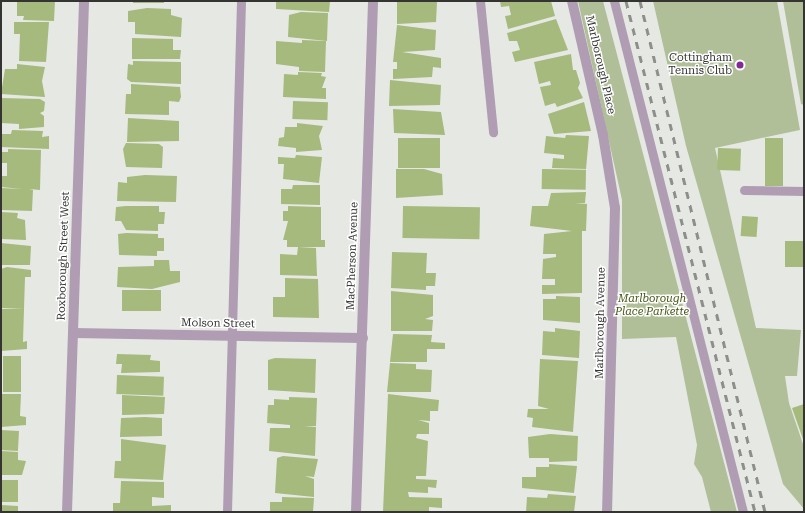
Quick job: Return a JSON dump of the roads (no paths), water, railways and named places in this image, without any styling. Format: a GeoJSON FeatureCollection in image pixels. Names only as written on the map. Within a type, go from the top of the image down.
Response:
{"type":"FeatureCollection","features":[{"type":"Feature","properties":{"kind":"street","name":"Roxborough Street West"},"geometry":{"type":"LineString","coordinates":[[67,512],[84,1]]}},
{"type":"Feature","properties":{"kind":"street","name":"MacPherson Avenue"},"geometry":{"type":"LineString","coordinates":[[356,512],[373,1]]}},
{"type":"Feature","properties":{"kind":"street","name":"Marlborough Place"},"geometry":{"type":"LineString","coordinates":[[572,1],[603,135]]}},
{"type":"Feature","properties":{"kind":"street","name":"Marlborough Avenue"},"geometry":{"type":"LineString","coordinates":[[603,135],[615,208],[607,512]]}},
{"type":"Feature","properties":{"kind":"street","name":"Molson Street"},"geometry":{"type":"LineString","coordinates":[[74,333],[362,338]]}},
{"type":"Feature","properties":{"kind":"lane"},"geometry":{"type":"LineString","coordinates":[[227,512],[241,1]]}},
{"type":"Feature","properties":{"kind":"lane"},"geometry":{"type":"LineString","coordinates":[[480,1],[493,132]]}},
{"type":"Feature","properties":{"kind":"lane"},"geometry":{"type":"LineString","coordinates":[[614,1],[743,512]]}},
{"type":"Feature","properties":{"kind":"lane"},"geometry":{"type":"LineString","coordinates":[[744,190],[804,191]]}},
{"type":"Feature","properties":{"kind":"railway"},"geometry":{"type":"LineString","coordinates":[[626,1],[755,512]]}},
{"type":"Feature","properties":{"kind":"railway"},"geometry":{"type":"LineString","coordinates":[[640,1],[765,512]]}},
{"type":"Feature","properties":{"kind":"place","name":"Cottingham Tennis Club"},"geometry":{"type":"Point","coordinates":[740,65]}},
{"type":"Feature","properties":{"kind":"park label","name":"Marlborough Place Parkette"},"geometry":{"type":"Point","coordinates":[652,306]}}]}
